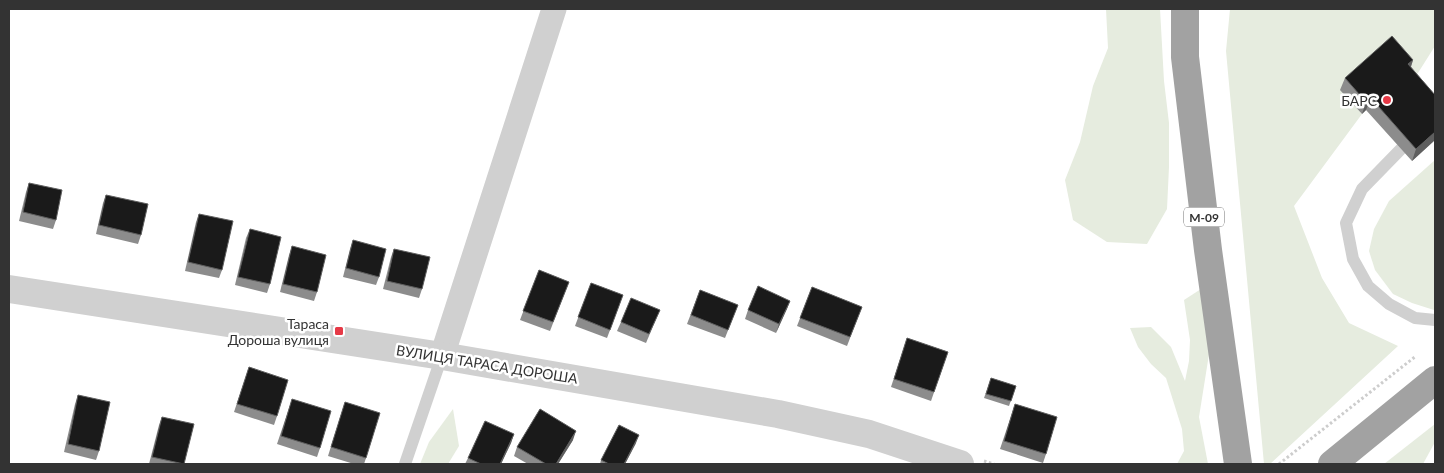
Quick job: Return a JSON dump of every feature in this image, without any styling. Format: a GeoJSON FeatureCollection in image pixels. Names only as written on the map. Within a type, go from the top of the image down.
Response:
{"type":"FeatureCollection","features":[{"type":"Feature","properties":{"kind":"highway","name":"М-09"},"geometry":{"type":"LineString","coordinates":[[1185,9],[1185,57],[1208,250],[1234,424],[1238,464]]}},
{"type":"Feature","properties":{"kind":"highway"},"geometry":{"type":"LineString","coordinates":[[1332,464],[1435,380]]}},
{"type":"Feature","properties":{"kind":"street"},"geometry":{"type":"LineString","coordinates":[[442,356],[554,9]]}},
{"type":"Feature","properties":{"kind":"street","name":"ВУЛИЦЯ ТАРАСА ДОРОША"},"geometry":{"type":"LineString","coordinates":[[9,289],[442,356],[778,414],[869,434],[960,464]]}},
{"type":"Feature","properties":{"kind":"lane"},"geometry":{"type":"LineString","coordinates":[[1401,149],[1362,189],[1346,223],[1353,260],[1368,286],[1389,304],[1416,318],[1435,320]]}},
{"type":"Feature","properties":{"kind":"lane"},"geometry":{"type":"LineString","coordinates":[[405,464],[442,356]]}},
{"type":"Feature","properties":{"kind":"path"},"geometry":{"type":"LineString","coordinates":[[1279,464],[1416,356]]}},
{"type":"Feature","properties":{"kind":"shaded area"},"geometry":{"type":"Polygon","coordinates":[[[1106,9],[1160,9],[1164,81],[1169,123],[1167,209],[1147,244],[1107,242],[1073,220],[1065,180],[1080,142],[1093,86],[1108,48],[1106,9]]]}},
{"type":"Feature","properties":{"kind":"shaded area"},"geometry":{"type":"Polygon","coordinates":[[[1230,9],[1435,9],[1435,46],[1411,84],[1341,90],[1362,114],[1294,206],[1322,278],[1349,323],[1398,346],[1270,464],[1264,464],[1226,51],[1230,9]]]}},
{"type":"Feature","properties":{"kind":"shaded area"},"geometry":{"type":"Polygon","coordinates":[[[1435,160],[1434,310],[1393,294],[1375,270],[1369,251],[1374,229],[1389,201],[1435,160]]]}},
{"type":"Feature","properties":{"kind":"shaded area"},"geometry":{"type":"Polygon","coordinates":[[[1201,289],[1209,308],[1205,328],[1210,348],[1199,417],[1208,464],[1177,464],[1184,451],[1182,429],[1166,378],[1151,364],[1138,347],[1130,328],[1151,327],[1171,347],[1185,381],[1189,361],[1190,340],[1184,300],[1201,289]]]}},
{"type":"Feature","properties":{"kind":"shaded area"},"geometry":{"type":"Polygon","coordinates":[[[453,409],[459,446],[448,464],[420,464],[429,442],[453,409]]]}},
{"type":"Feature","properties":{"kind":"shaded area"},"geometry":{"type":"Polygon","coordinates":[[[1435,424],[1435,442],[1423,464],[1384,464],[1435,424]]]}},
{"type":"Feature","properties":{"kind":"building","name":"БАРС"},"geometry":{"type":"Polygon","coordinates":[[[1392,36],[1413,60],[1408,64],[1435,95],[1435,132],[1416,149],[1371,98],[1366,102],[1345,78],[1392,36]]]}},
{"type":"Feature","properties":{"kind":"building"},"geometry":{"type":"Polygon","coordinates":[[[29,183],[62,190],[56,220],[23,212],[29,183]]]}},
{"type":"Feature","properties":{"kind":"building"},"geometry":{"type":"Polygon","coordinates":[[[106,195],[148,204],[141,235],[99,225],[106,195]]]}},
{"type":"Feature","properties":{"kind":"building"},"geometry":{"type":"Polygon","coordinates":[[[199,214],[233,221],[222,270],[188,262],[199,214]]]}},
{"type":"Feature","properties":{"kind":"building"},"geometry":{"type":"Polygon","coordinates":[[[250,229],[281,237],[270,284],[238,277],[250,229]]]}},
{"type":"Feature","properties":{"kind":"building"},"geometry":{"type":"Polygon","coordinates":[[[353,240],[386,249],[379,277],[346,268],[353,240]]]}},
{"type":"Feature","properties":{"kind":"building"},"geometry":{"type":"Polygon","coordinates":[[[292,246],[326,255],[317,292],[283,284],[292,246]]]}},
{"type":"Feature","properties":{"kind":"building"},"geometry":{"type":"Polygon","coordinates":[[[394,249],[430,257],[422,289],[387,281],[394,249]]]}},
{"type":"Feature","properties":{"kind":"building"},"geometry":{"type":"Polygon","coordinates":[[[539,270],[569,282],[553,322],[523,311],[539,270]]]}},
{"type":"Feature","properties":{"kind":"building"},"geometry":{"type":"Polygon","coordinates":[[[591,283],[623,295],[610,330],[578,317],[591,283]]]}},
{"type":"Feature","properties":{"kind":"building"},"geometry":{"type":"Polygon","coordinates":[[[758,286],[790,301],[779,324],[748,310],[758,286]]]}},
{"type":"Feature","properties":{"kind":"building"},"geometry":{"type":"Polygon","coordinates":[[[812,287],[862,307],[850,337],[800,318],[812,287]]]}},
{"type":"Feature","properties":{"kind":"building"},"geometry":{"type":"Polygon","coordinates":[[[700,290],[738,305],[728,330],[691,315],[700,290]]]}},
{"type":"Feature","properties":{"kind":"building"},"geometry":{"type":"Polygon","coordinates":[[[631,298],[660,310],[649,334],[621,322],[631,298]]]}},
{"type":"Feature","properties":{"kind":"building"},"geometry":{"type":"Polygon","coordinates":[[[907,338],[948,352],[934,392],[894,379],[907,338]]]}},
{"type":"Feature","properties":{"kind":"building"},"geometry":{"type":"Polygon","coordinates":[[[249,367],[288,380],[277,416],[237,404],[249,367]]]}},
{"type":"Feature","properties":{"kind":"building"},"geometry":{"type":"Polygon","coordinates":[[[991,378],[1016,386],[1011,401],[986,394],[991,378]]]}},
{"type":"Feature","properties":{"kind":"building"},"geometry":{"type":"Polygon","coordinates":[[[78,395],[110,402],[99,451],[68,444],[78,395]]]}},
{"type":"Feature","properties":{"kind":"building"},"geometry":{"type":"Polygon","coordinates":[[[292,399],[331,411],[320,448],[281,436],[292,399]]]}},
{"type":"Feature","properties":{"kind":"building"},"geometry":{"type":"Polygon","coordinates":[[[345,402],[380,413],[366,458],[331,447],[345,402]]]}},
{"type":"Feature","properties":{"kind":"building"},"geometry":{"type":"Polygon","coordinates":[[[1015,404],[1057,417],[1046,454],[1004,441],[1015,404]]]}},
{"type":"Feature","properties":{"kind":"building"},"geometry":{"type":"Polygon","coordinates":[[[540,409],[576,431],[556,464],[546,464],[517,447],[540,409]]]}},
{"type":"Feature","properties":{"kind":"building"},"geometry":{"type":"Polygon","coordinates":[[[162,417],[194,424],[184,464],[152,457],[162,417]]]}},
{"type":"Feature","properties":{"kind":"building"},"geometry":{"type":"Polygon","coordinates":[[[485,421],[514,434],[500,464],[481,464],[468,458],[485,421]]]}},
{"type":"Feature","properties":{"kind":"building"},"geometry":{"type":"Polygon","coordinates":[[[619,425],[639,435],[624,464],[609,464],[601,460],[619,425]]]}},
{"type":"Feature","properties":{"kind":"place","name":"БАРС"},"geometry":{"type":"Point","coordinates":[1387,100]}},
{"type":"Feature","properties":{"kind":"place","name":"Тараса Дороша вулиця"},"geometry":{"type":"Point","coordinates":[339,331]}}]}
